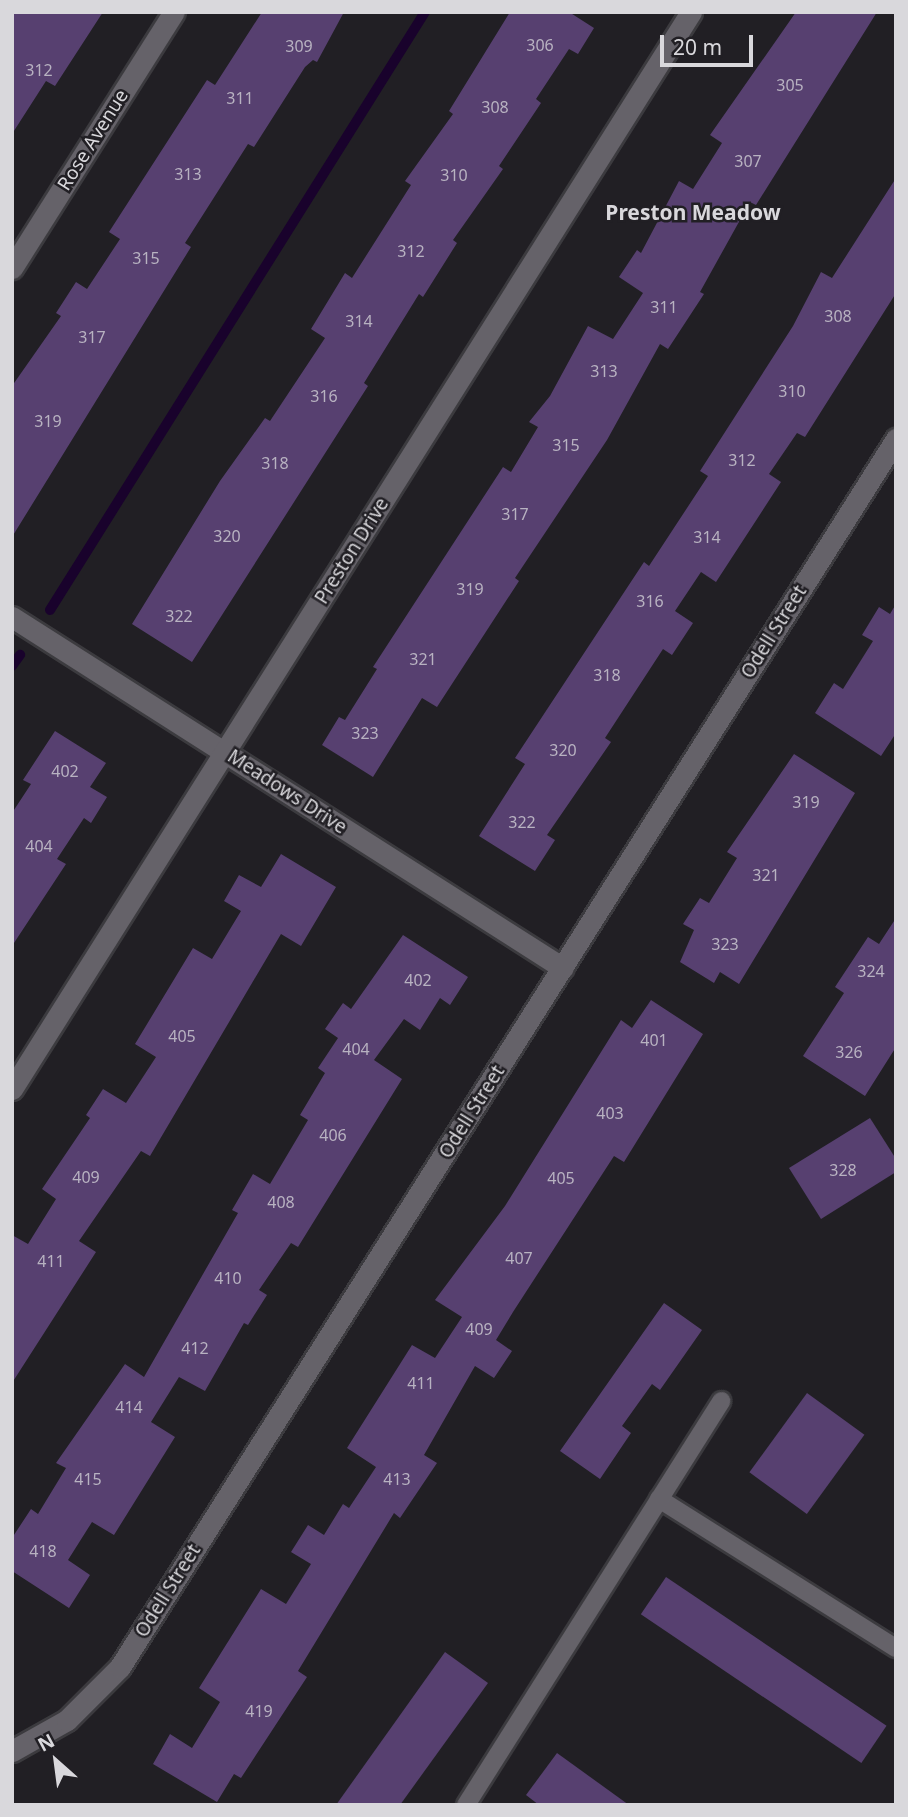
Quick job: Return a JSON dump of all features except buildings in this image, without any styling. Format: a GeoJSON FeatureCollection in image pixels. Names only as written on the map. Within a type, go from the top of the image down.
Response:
{"type":"FeatureCollection","features":[{"type":"Feature","properties":{"kind":"street","name":"Rose Avenue"},"geometry":{"type":"LineString","coordinates":[[12,268],[174,12]]}},
{"type":"Feature","properties":{"kind":"street","name":"Preston Drive"},"geometry":{"type":"LineString","coordinates":[[12,1089],[691,12]]}},
{"type":"Feature","properties":{"kind":"street","name":"Odell Street"},"geometry":{"type":"LineString","coordinates":[[12,1751],[67,1720],[120,1667],[896,439]]}},
{"type":"Feature","properties":{"kind":"street","name":"Meadows Drive"},"geometry":{"type":"LineString","coordinates":[[12,617],[563,968]]}},
{"type":"Feature","properties":{"kind":"lane"},"geometry":{"type":"LineString","coordinates":[[466,1805],[721,1401]]}},
{"type":"Feature","properties":{"kind":"lane"},"geometry":{"type":"LineString","coordinates":[[659,1499],[896,1648]]}},
{"type":"Feature","properties":{"kind":"waterway"},"geometry":{"type":"LineString","coordinates":[[50,610],[425,12]]}},
{"type":"Feature","properties":{"kind":"waterway"},"geometry":{"type":"LineString","coordinates":[[12,666],[20,655]]}},
{"type":"Feature","properties":{"kind":"district","name":"Preston Meadow"},"geometry":{"type":"Point","coordinates":[693,212]}}]}
